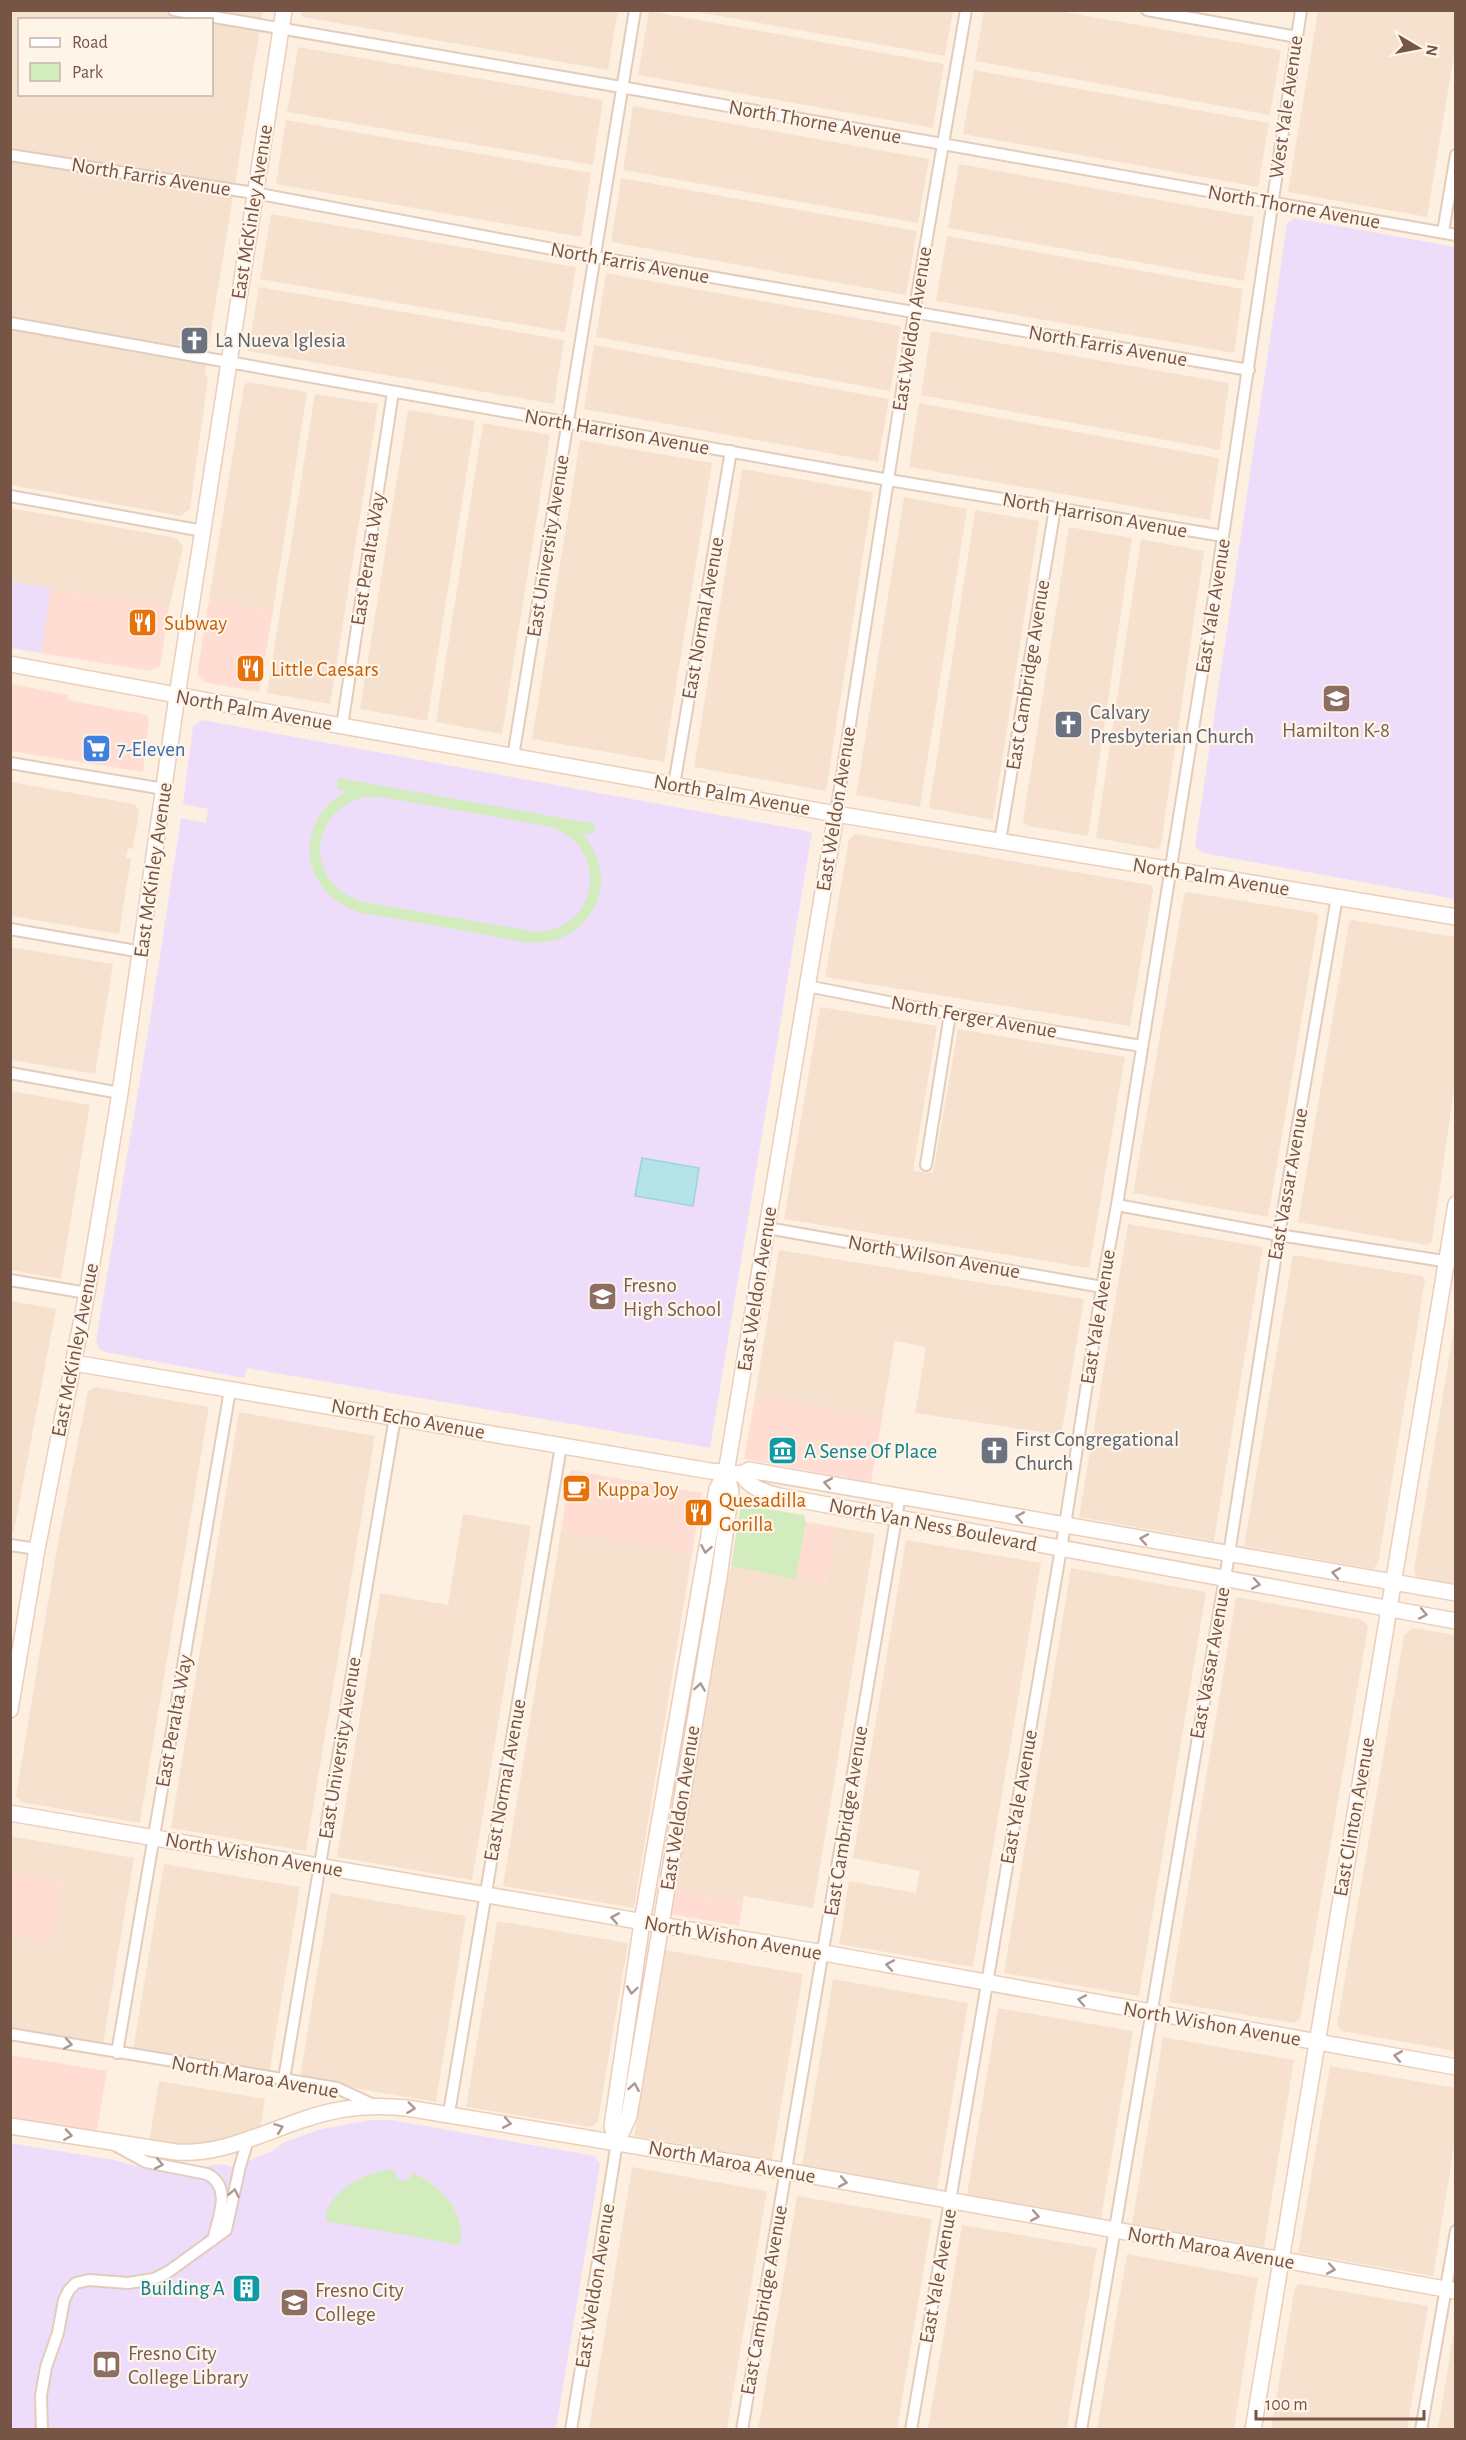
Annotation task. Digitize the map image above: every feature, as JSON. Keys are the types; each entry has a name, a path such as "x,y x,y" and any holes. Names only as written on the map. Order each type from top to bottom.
{"main road":[{"name":"East McKinley Avenue","path":"10,1710 37,1549 87,1293 120,1093 177,696 284,10"},
{"name":"North Palm Avenue","path":"10,664 836,814 1170,871 1455,916"},
{"name":"East Weldon Avenue","path":"617,2142 612,2127 642,1922 717,1488 726,1473 836,814"},
{"name":"East Clinton Avenue","path":"1253,2430 1316,2042 1451,1263 1455,1204"},
{"name":"North Echo Avenue","path":"74,1363 561,1446 742,1474"},
{"name":"North Van Ness Boulevard","path":"1455,1593 1065,1526 900,1495 749,1470 742,1474 746,1482 763,1491 1061,1549 1455,1621"},
{"name":"East Weldon Avenue","path":"617,2142 629,2116 704,1663 731,1491 726,1473"},
{"path":"687,1660 704,1663"},
{"path":"666,1786 683,1789"},
{"name":"North Wishon Avenue","path":"10,1813 824,1953 1455,2067"},
{"path":"10,2126 190,2153 218,2149 248,2140 320,2114 345,2108 374,2106"},
{"name":"North Maroa Avenue","path":"374,2106 449,2113 1451,2290"}],"street":[{"name":"North Thorne Avenue","path":"174,10 1455,235"},
{"name":"East University Avenue","path":"513,757 635,10"},
{"name":"East Weldon Avenue","path":"836,814 914,313 966,10"},
{"path":"1147,10 1297,37"},
{"name":"West Yale Avenue","path":"1272,203 1301,10"},
{"name":"North Farris Avenue","path":"10,155 254,194 595,257 1249,370"},
{"path":"1443,232 1455,155"},
{"name":"East Yale Avenue","path":"912,2430 1117,1205 1224,537 1272,203"},
{"name":"North Harrison Avenue","path":"10,323 230,360 568,424 1224,537"},
{"name":"East Peralta Way","path":"342,726 393,392"},
{"name":"East Normal Avenue","path":"674,785 731,452"},
{"path":"10,496 203,531"},
{"name":"East Cambridge Avenue","path":"1000,841 1055,508"},
{"path":"10,763 164,789"},
{"name":"East Vassar Avenue","path":"1080,2430 1229,1554 1278,1234 1337,897"},
{"path":"10,929 142,952"},
{"name":"North Ferger Avenue","path":"807,986 950,1014 1141,1046"},
{"path":"926,1165 950,1014"},
{"path":"10,1073 120,1093"},
{"path":"1117,1205 1451,1263"},
{"name":"North Wilson Avenue","path":"766,1228 1102,1287"},
{"path":"10,1280 87,1293"},
{"name":"East Peralta Way","path":"117,2053 230,1390"},
{"name":"East University Avenue","path":"284,2079 395,1417"},
{"name":"East Normal Avenue","path":"449,2113 561,1446"},
{"name":"East Cambridge Avenue","path":"742,2430 900,1495"},
{"path":"10,1545 37,1549"},
{"name":"North Maroa Avenue","path":"10,2034 337,2088 374,2106"},
{"path":"42,2430 41,2396 46,2367 58,2333 63,2300 69,2290 76,2283 89,2280 128,2283 154,2279 213,2241 226,2230 248,2140"},
{"path":"106,2141 146,2162 207,2174 215,2178 221,2186 222,2195 213,2241"},
{"name":"East Weldon Avenue","path":"571,2430 617,2142"},
{"path":"1421,2430 1451,2290 1455,2231"}],"shaded area":[{"path":"300,10 618,11 608,70 302,17"},
{"path":"984,10 1059,11 1281,50 1270,115 975,61"},
{"path":"10,11 263,11 209,344 205,375 208,378 190,509 181,516 11,485"},
{"path":"649,11 944,64 933,128 638,75"},
{"path":"692,11 953,11 945,56"},
{"path":"1318,11 1455,11 1455,49 1427,217 1288,192"},
{"path":"298,47 603,100 593,165 287,112"},
{"path":"974,70 1269,123 1258,187 963,134"},
{"path":"633,106 929,159 918,223 623,170"},
{"path":"286,120 591,173 581,237 276,184"},
{"path":"959,164 1254,217 1244,281 948,228"},
{"path":"621,178 917,231 906,295 611,242"},
{"path":"271,214 576,267 565,332 260,279"},
{"name":"Hamilton K-8","path":"1294,218 1455,247 1455,899 1203,853 1195,846 1287,224"},
{"path":"947,236 1243,289 1234,353 936,301"},
{"path":"606,273 901,326 890,391 596,337"},
{"path":"259,287 564,340 554,404 248,351"},
{"path":"931,331 1229,383 1220,450 921,395"},
{"path":"594,345 889,399 878,462 584,409"},
{"path":"248,382 307,392 273,611 209,600 244,385"},
{"path":"315,394 378,404 330,704 267,693"},
{"path":"919,403 1219,458 1210,520 909,467"},
{"path":"408,410 475,421 427,721 360,709"},
{"path":"483,423 550,435 502,734 436,722"},
{"path":"580,440 712,463 664,762 532,739"},
{"path":"742,469 873,492 826,791 694,767"},
{"path":"904,497 967,509 920,807 856,795"},
{"path":"11,508 177,538 183,547 169,608 11,581"},
{"path":"975,510 1039,521 993,820 929,808"},
{"path":"1069,527 1132,538 1088,836 1027,826 1023,821"},
{"path":"1141,539 1204,551 1161,845 1157,849 1096,838"},
{"path":"10,581 51,588 41,653 11,648"},
{"path":"51,588 169,608 160,666 150,671 41,653"},
{"path":"209,600 273,611 259,692 204,682 197,674"},
{"path":"11,684 69,695 68,700 147,715 149,721 143,772 11,751"},
{"name":"Fresno High School","path":"202,720 812,832 710,1448 247,1368 244,1378 99,1349 96,1341 150,1020 181,818 206,823 208,809 183,804 193,726"},
{"path":"11,782 134,804 139,811 133,849 128,848 126,858 131,859 119,934 11,916"},
{"path":"855,834 1151,885 1153,890 1130,1026 825,977 849,839"},
{"path":"1187,892 1316,913 1319,917 1268,1217 1133,1193 1184,895"},
{"path":"1352,920 1455,937 1455,1083 1432,1241 1427,1245 1298,1222 1349,922"},
{"path":"10,947 113,964 95,1074 11,1060"},
{"path":"820,1007 937,1026 913,1171 933,1173 958,1029 1125,1057 1089,1268 784,1219"},
{"path":"11,1091 90,1105 61,1279 11,1270"},
{"path":"1128,1224 1263,1247 1214,1541 1079,1517"},
{"path":"779,1250 1084,1299 1061,1435 915,1413 926,1347 895,1341 882,1419 755,1396"},
{"path":"1293,1255 1422,1276 1425,1281 1378,1564 1373,1569 1244,1546"},
{"path":"11,1301 56,1309 14,1531 11,1535"},
{"path":"1455,1322 1455,1584 1420,1578 1416,1576 1414,1570"},
{"path":"95,1387 209,1407 140,1823 21,1802 16,1796 57,1547 88,1391"},
{"path":"755,1396 882,1419 871,1482 744,1459"},
{"path":"239,1412 375,1436 306,1851 171,1828"},
{"path":"571,1470 702,1493 692,1554 561,1531"},
{"path":"463,1514 531,1526 472,1880 337,1857 380,1593 448,1605"},
{"path":"806,1522 836,1527 826,1584 796,1579"},
{"path":"836,1527 875,1534 813,1908 744,1896 743,1903 675,1891 731,1566 826,1584"},
{"path":"561,1531 692,1554 634,1908 503,1886"},
{"path":"906,1540 1041,1563 973,1967 839,1944 849,1881 916,1893 920,1871 853,1858"},
{"path":"1071,1568 1206,1592 1139,1996 1004,1973"},
{"path":"1236,1597 1359,1619 1368,1627 1302,2009 1300,2019 1294,2023 1169,2002"},
{"path":"1413,1628 1455,1635 1455,2051 1341,2031 1337,2025 1404,1635"},
{"path":"10,1836 134,1858 103,2045 11,2029 11,1934 53,1942 63,1881 11,1872"},
{"path":"164,1864 300,1887 269,2074 133,2051"},
{"path":"10,1872 63,1881 53,1942 11,1934"},
{"path":"675,1891 743,1903 739,1926 671,1914"},
{"path":"330,1893 466,1916 436,2102 300,2079"},
{"path":"497,1921 628,1943 598,2121 591,2127 466,2107"},
{"path":"665,1950 803,1974 772,2160 634,2136"},
{"path":"833,1979 968,2003 937,2189 802,2166"},
{"path":"998,2008 1133,2031 1101,2218 967,2195"},
{"path":"1163,2037 1294,2060 1264,2247 1132,2224"},
{"path":"10,2055 107,2071 96,2135 11,2120"},
{"path":"1330,2066 1455,2088 1455,2140 1433,2276 1298,2253"},
{"path":"159,2081 265,2099 259,2135 201,2144 149,2143"},
{"name":"Fresno City College","path":"370,2120 391,2120 595,2156 600,2164 556,2429 11,2429 10,2143 189,2175 194,2168 222,2164 233,2167 272,2151 285,2142 321,2129"},
{"path":"632,2167 767,2191 727,2429 589,2429"},
{"path":"797,2196 932,2219 897,2429 758,2429"},
{"path":"962,2225 1097,2248 1067,2429 928,2429"},
{"path":"1127,2254 1258,2278 1234,2429 1097,2429"},
{"path":"1300,2284 1428,2306 1407,2429 1271,2429 1295,2287"},
{"path":"1455,2325 1455,2429 1438,2429 1451,2349"}],"green space":[{"path":"338,778 596,824 593,834 582,833 596,855 600,870 601,887 596,905 586,920 572,932 556,940 539,943 515,941 362,913 342,904 326,891 315,875 310,857 311,839 317,821 329,804 347,791 337,789","holes":["364,797 382,797 547,826 567,835 581,849 589,866 590,884 585,902 574,917 558,927 536,932 364,902 345,894 331,881 323,866 320,850 323,833 331,818 345,805"]},
{"path":"741,1505 804,1515 806,1522 796,1579 731,1566"},
{"path":"385,2170 395,2170 396,2177 403,2181 409,2179 413,2173 442,2193 456,2211 460,2222 460,2245 326,2221 327,2211 338,2194 356,2181"}],"water":[{"path":"642,1158 699,1168 693,1206 635,1196"}],"place":[{"name":"La Nueva Iglesia","path":"194,340"},
{"name":"Subway","path":"143,623"},
{"name":"Little Caesars","path":"250,669"},
{"name":"Hamilton K-8","path":"1336,699"},
{"name":"Calvary Presbyterian Church","path":"1069,724"},
{"name":"7-Eleven","path":"96,749"},
{"name":"Fresno High School","path":"602,1297"},
{"name":"A Sense Of Place","path":"783,1451"},
{"name":"First Congregational Church","path":"994,1451"},
{"name":"Kuppa Joy","path":"576,1489"},
{"name":"Quesadilla Gorilla","path":"698,1512"},
{"name":"Building A","path":"246,2288"},
{"name":"Fresno City College","path":"294,2302"},
{"name":"Fresno City College Library","path":"107,2365"}]}
